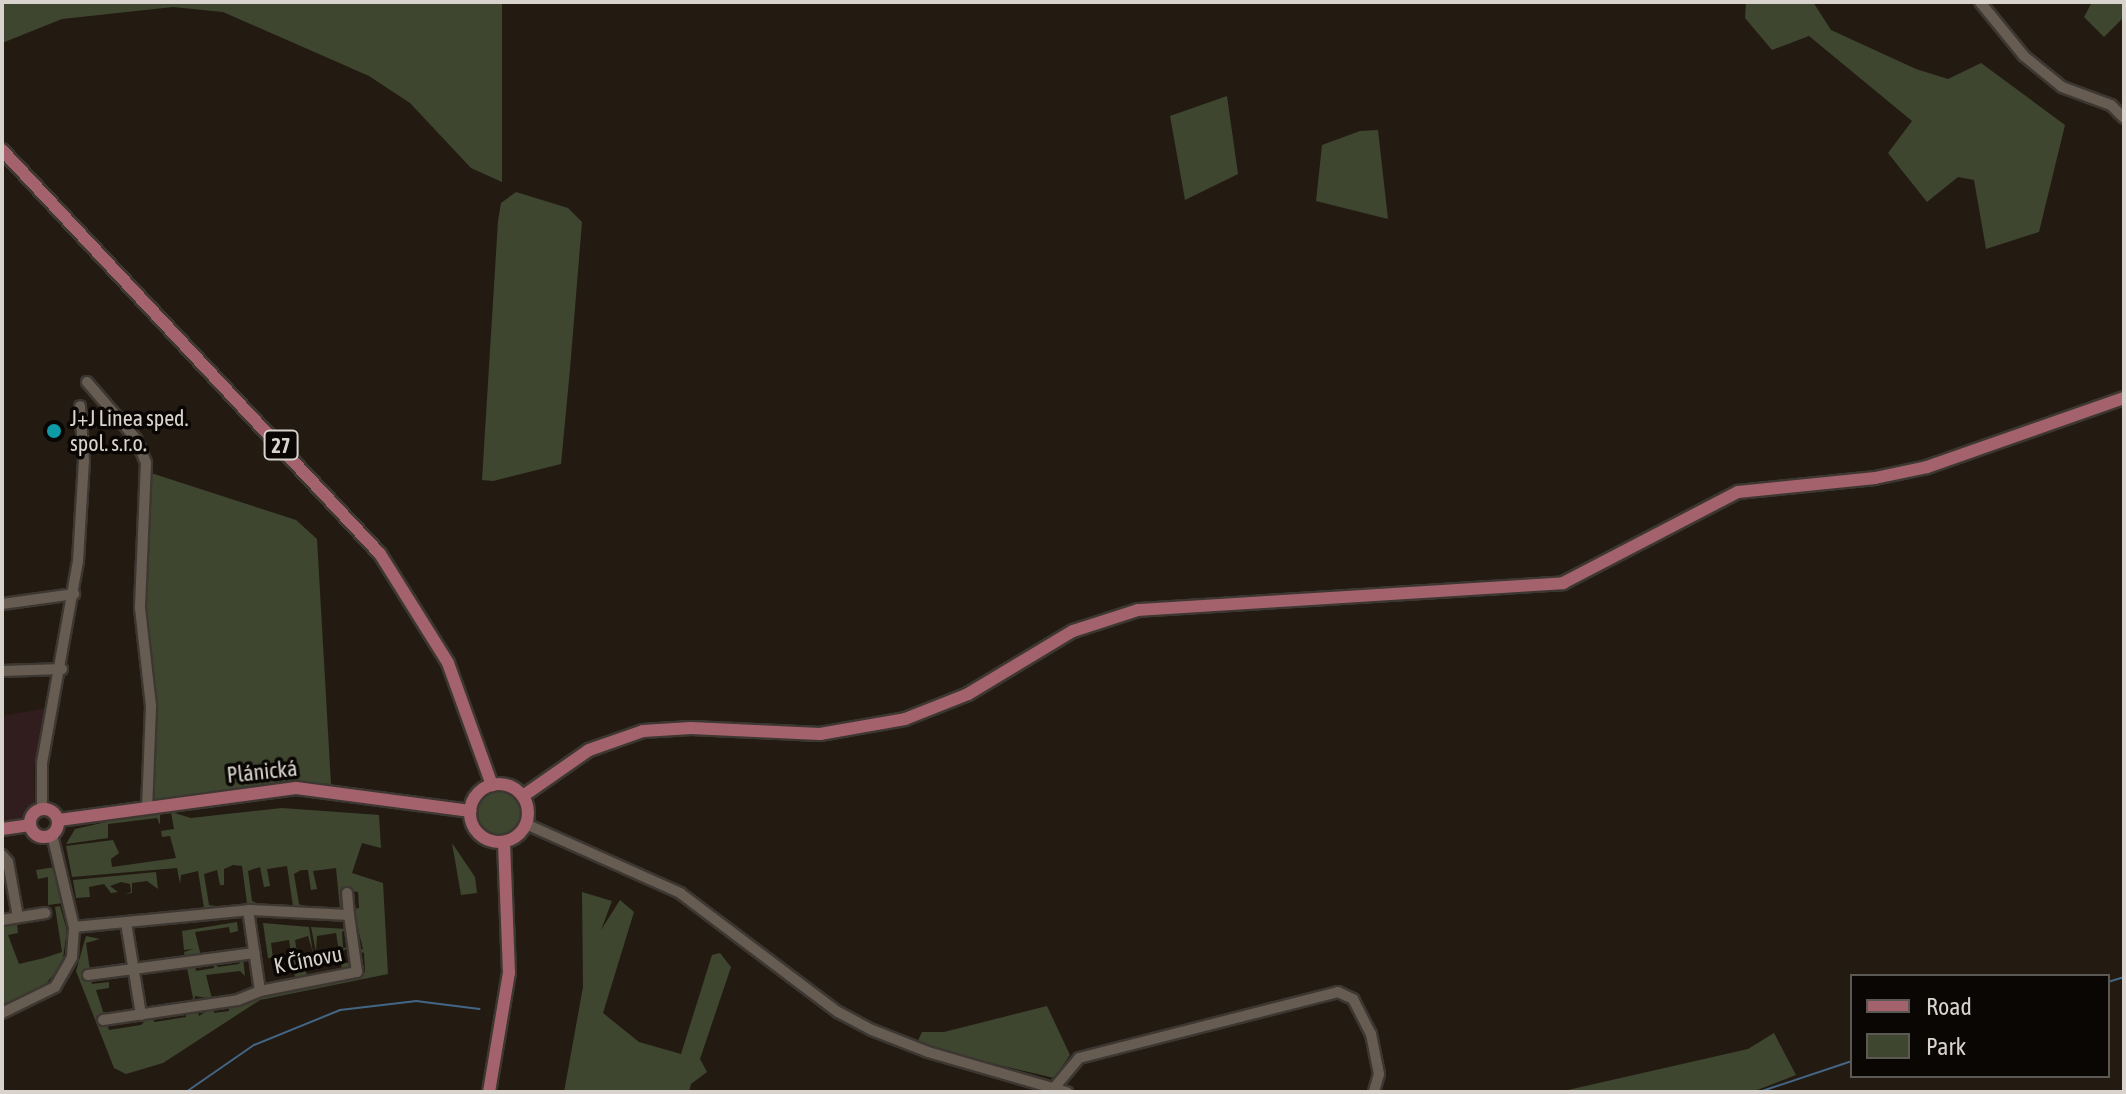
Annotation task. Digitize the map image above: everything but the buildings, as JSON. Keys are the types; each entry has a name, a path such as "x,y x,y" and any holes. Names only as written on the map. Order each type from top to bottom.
{"main road":[{"name":"27","path":"2,150 388,564 448,663 492,785"},
{"path":"523,796 606,742 667,728 804,735 872,728 954,700 1073,631 1138,610 1563,583 1738,492 1875,478 1927,467 2124,398"},
{"path":"492,785 511,786 523,796 526,824 504,842 480,836 470,811 477,794 492,785"},
{"name":"Plánická","path":"59,820 304,788 470,811"},
{"path":"2,829 30,825 42,809 53,811 59,820 52,835 41,837 30,825"},
{"path":"489,1092 509,973 504,842"}],"street":[{"path":"1980,2 1995,26 2062,87 2111,105 2124,118"},
{"path":"87,382 136,439 146,463 140,608 151,706 147,808"},
{"path":"42,809 42,763 74,594 84,461 80,406"},
{"path":"2,604 74,594"},
{"path":"2,671 62,669"},
{"path":"526,824 680,893 838,1012 872,1030 1067,1092"},
{"path":"2,1013 55,987 72,957 74,927 52,835"},
{"path":"2,855 18,917"},
{"name":"K Čínovu","path":"103,1020 238,1000 260,991 357,972 347,893"},
{"name":"K Čínovu","path":"74,927 248,910 349,915"},
{"name":"K Čínovu","path":"248,910 260,991"},
{"path":"2,920 45,913"},
{"path":"126,923 141,1015"},
{"name":"K Čínovu","path":"88,975 255,953"},
{"path":"1054,1088 1079,1058 1338,992 1353,999 1371,1034 1379,1074 1374,1092"}],"shaded area":[{"path":"47,708 34,769 35,806 29,817 2,822 2,716"}],"green space":[{"path":"2,2 502,2 502,182 471,168 410,103 369,76 223,12 173,7 62,19 2,43"},
{"path":"1746,2 1813,2 1831,30 1916,69 1948,79 1981,63 2065,125 2039,232 1986,249 1974,180 1958,177 1927,202 1888,153 1912,121 1809,36 1772,50 1745,18"},
{"path":"2092,2 2124,2 2124,17 2104,37 2084,17"},
{"path":"1227,96 1238,174 1185,200 1170,116"},
{"path":"1378,130 1388,219 1316,201 1322,145 1360,131"},
{"path":"516,192 568,208 582,222 561,464 493,481 482,480 498,221 501,203"},
{"path":"151,473 296,520 317,539 331,784 286,782 152,804 155,691 146,633 145,573"},
{"path":"499,791 515,797 521,813 515,829 499,835 483,829 477,813 483,797"},
{"path":"282,808 379,815 381,848 362,843 352,873 383,883 388,974 260,1000 163,1063 126,1074 114,1068 76,971 86,936 100,939 86,943 92,984 109,982 109,988 96,990 109,1030 141,1025 149,1017 155,1022 186,1017 186,1012 197,1009 199,1016 213,1007 214,1013 229,1011 229,1005 250,998 365,972 364,953 357,950 363,949 353,909 359,908 358,892 351,891 340,909 336,868 313,871 317,889 311,890 308,870 301,870 294,874 299,904 306,907 293,906 287,866 267,869 270,886 264,887 260,867 248,871 252,901 259,904 247,903 242,866 233,865 224,869 224,885 220,885 217,870 204,874 209,905 216,906 204,908 198,871 181,875 180,884 177,868 72,877 66,846 113,840 119,853 111,859 112,867 176,858 170,836 162,837 161,831 174,829 171,812 191,818"},
{"path":"160,810 160,825 157,818 108,824 108,838 66,844 75,829 115,820 115,815"},
{"path":"452,843 475,877 477,893 461,895"},
{"path":"55,867 63,903 48,905 48,877 38,879 36,870"},
{"path":"156,872 158,889 147,881 132,883 132,893 125,894 131,892 130,884 121,882 110,886 118,892 111,893 104,884 89,887 90,897 76,898 73,880"},
{"path":"582,892 612,901 601,930 620,900 634,912 603,1013 639,1042 681,1054 712,955 720,953 731,967 700,1059 707,1072 691,1084 689,1092 564,1092 583,987"},
{"path":"60,906 67,931 62,965 42,988 2,1006 2,927 17,924 18,933 8,935 19,964 62,952 55,907"},
{"path":"237,922 238,931 230,933 229,927 195,932 201,956 185,958 184,952 193,949 184,950 182,931"},
{"path":"263,923 309,927 313,953 308,936 295,940 300,971 306,971 307,976 295,977 289,940 271,943 273,958 268,958"},
{"path":"311,927 347,929 342,932 343,948 349,947 343,951 345,963 351,963 348,969 342,970 336,933 317,936 316,952"},
{"path":"243,958 245,976 240,971 206,975 212,999 195,996 194,1003 186,963 195,964 196,971 214,968 214,963 218,967 239,964"},
{"path":"1047,1006 1070,1055 1054,1078 916,1045 922,1032 944,1032"},
{"path":"1774,1033 1796,1075 1752,1092 1559,1092 1748,1049"}],"waterway":[{"path":"2110,981 2124,977"},
{"path":"186,1092 254,1045 340,1010 416,1001 480,1009"},
{"path":"1759,1092 1850,1062"}],"place":[{"name":"J+J Linea sped. spol. s.r.o.","path":"54,431"}]}
